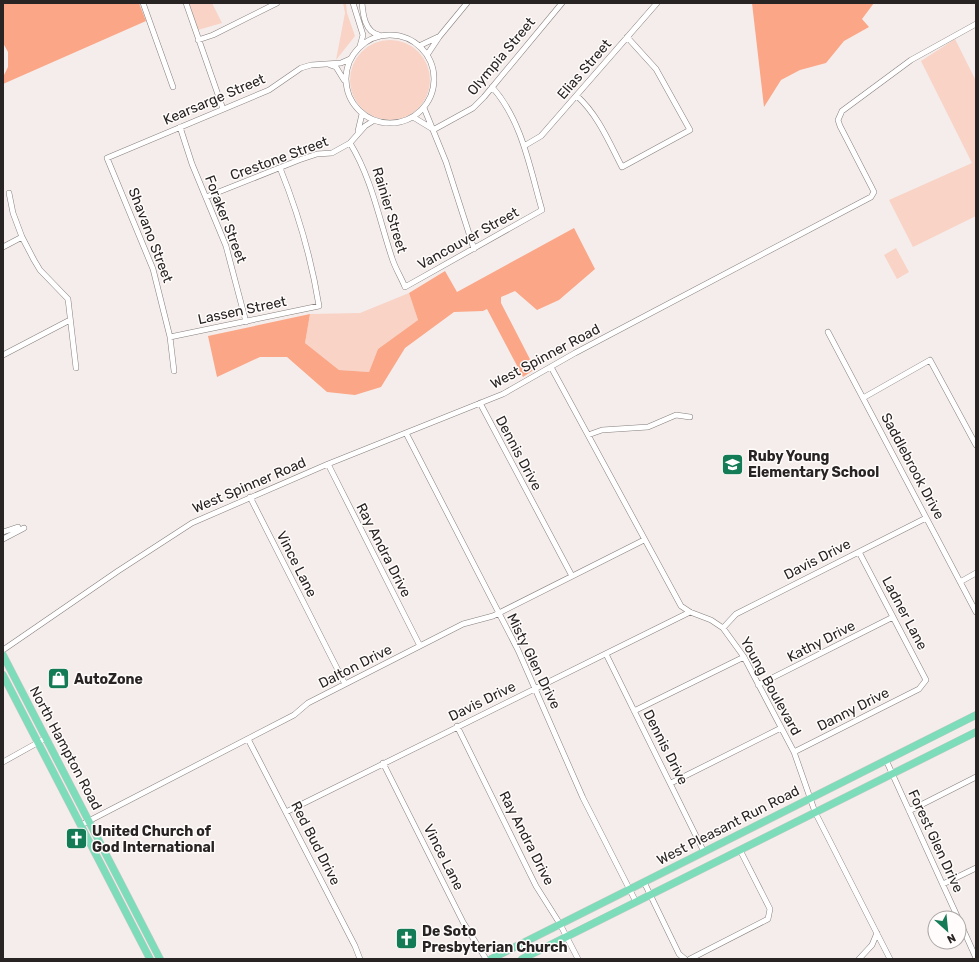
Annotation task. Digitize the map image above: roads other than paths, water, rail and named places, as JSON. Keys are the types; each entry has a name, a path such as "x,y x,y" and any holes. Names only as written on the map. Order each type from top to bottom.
{"main road":[{"name":"North Hampton Road","path":"3,655 160,959"},
{"name":"North Hampton Road","path":"3,675 150,959"},
{"name":"West Pleasant Run Road","path":"491,959 976,715"},
{"name":"West Pleasant Run Road","path":"522,959 976,732"}],"street":[{"path":"143,3 173,87"},
{"path":"186,3 223,109"},
{"path":"198,40 213,35 277,3"},
{"path":"353,3 363,35 360,46"},
{"path":"329,65 336,67 345,82 353,105 362,114 373,121 394,124 413,117 424,108 430,98 434,82 432,65 427,55 419,46 405,38 377,35 369,30 362,3"},
{"path":"427,55 439,37 467,3"},
{"name":"Olympia Street","path":"433,130 473,108 562,3"},
{"name":"Elias Street","path":"524,146 541,136 657,3"},
{"name":"West Spinner Road","path":"3,650 118,571 192,523 328,464 503,394 575,353 872,198 874,192 840,126 838,120 842,111 911,60 976,24"},
{"path":"345,82 346,70 350,59 360,46 370,39 382,35"},
{"path":"419,46 439,37"},
{"path":"577,96 588,106 596,118 622,167 690,130 656,69 627,37"},
{"name":"Kearsarge Street","path":"107,158 269,90 301,68 311,65 341,63 350,59"},
{"path":"492,87 504,100 524,146"},
{"path":"424,108 446,162 474,249"},
{"name":"Crestone Street","path":"357,134 362,114"},
{"path":"413,117 433,130"},
{"name":"Crestone Street","path":"206,198 318,154 332,152 350,143 357,134 373,121"},
{"name":"Foraker Street","path":"180,127 192,164 228,253 246,322"},
{"name":"Rainier Street","path":"350,143 363,165 376,202 392,259 405,287"},
{"name":"Vancouver Street","path":"405,287 542,210 524,146"},
{"name":"Shavano Street","path":"107,158 153,269 170,337 174,371"},
{"name":"Lassen Street","path":"170,337 319,306 312,265 299,215 280,168"},
{"path":"9,193 13,213 22,237 40,270 68,299 76,368"},
{"path":"3,247 22,237"},
{"path":"3,355 70,320"},
{"name":"Saddlebrook Drive","path":"828,332 976,612"},
{"path":"863,398 930,360 976,446"},
{"name":"Young Boulevard","path":"551,368 681,606 690,612 711,620 723,628 744,657 794,752 815,812 890,959"},
{"name":"Dennis Drive","path":"480,403 572,576"},
{"path":"588,435 602,430 648,427 676,416 690,417"},
{"name":"Misty Glen Drive","path":"406,433 535,688 584,798 636,902"},
{"name":"Ray Andra Drive","path":"328,464 420,646"},
{"name":"Vince Lane","path":"250,497 345,684"},
{"name":"Davis Drive","path":"723,628 736,614 926,518"},
{"path":"3,532 23,527 3,539"},
{"name":"Dalton Drive","path":"81,825 248,739 294,714 308,703 463,624 498,614 644,540"},
{"name":"Ladner Lane","path":"859,552 926,677 923,686"},
{"path":"960,582 976,573"},
{"name":"Davis Drive","path":"286,812 457,726 690,612"},
{"name":"Kathy Drive","path":"758,685 893,617"},
{"name":"Dennis Drive","path":"606,654 704,852"},
{"path":"634,711 744,657"},
{"name":"Danny Drive","path":"794,752 923,686"},
{"name":"Ray Andra Drive","path":"457,726 536,886 560,924 578,959"},
{"path":"671,783 781,728"},
{"path":"3,762 46,738"},
{"name":"Red Bud Drive","path":"248,739 355,946 360,959"},
{"name":"Forest Glen Drive","path":"886,760 891,774 955,910"},
{"name":"Vince Lane","path":"383,763 453,903 486,959"},
{"path":"909,811 976,777"},
{"path":"690,959 768,919 770,909 740,850"},
{"path":"943,884 976,868"},
{"path":"644,882 679,954 684,959"},
{"path":"859,959 872,946 877,933"},
{"name":"Forest Glen Drive","path":"967,934 974,948 976,958"}],"place":[{"name":"Ruby Young Elementary School","path":"732,464"},
{"name":"AutoZone","path":"58,679"},
{"name":"United Church of God International","path":"77,839"},
{"name":"De Soto Presbyterian Church","path":"406,939"}]}
